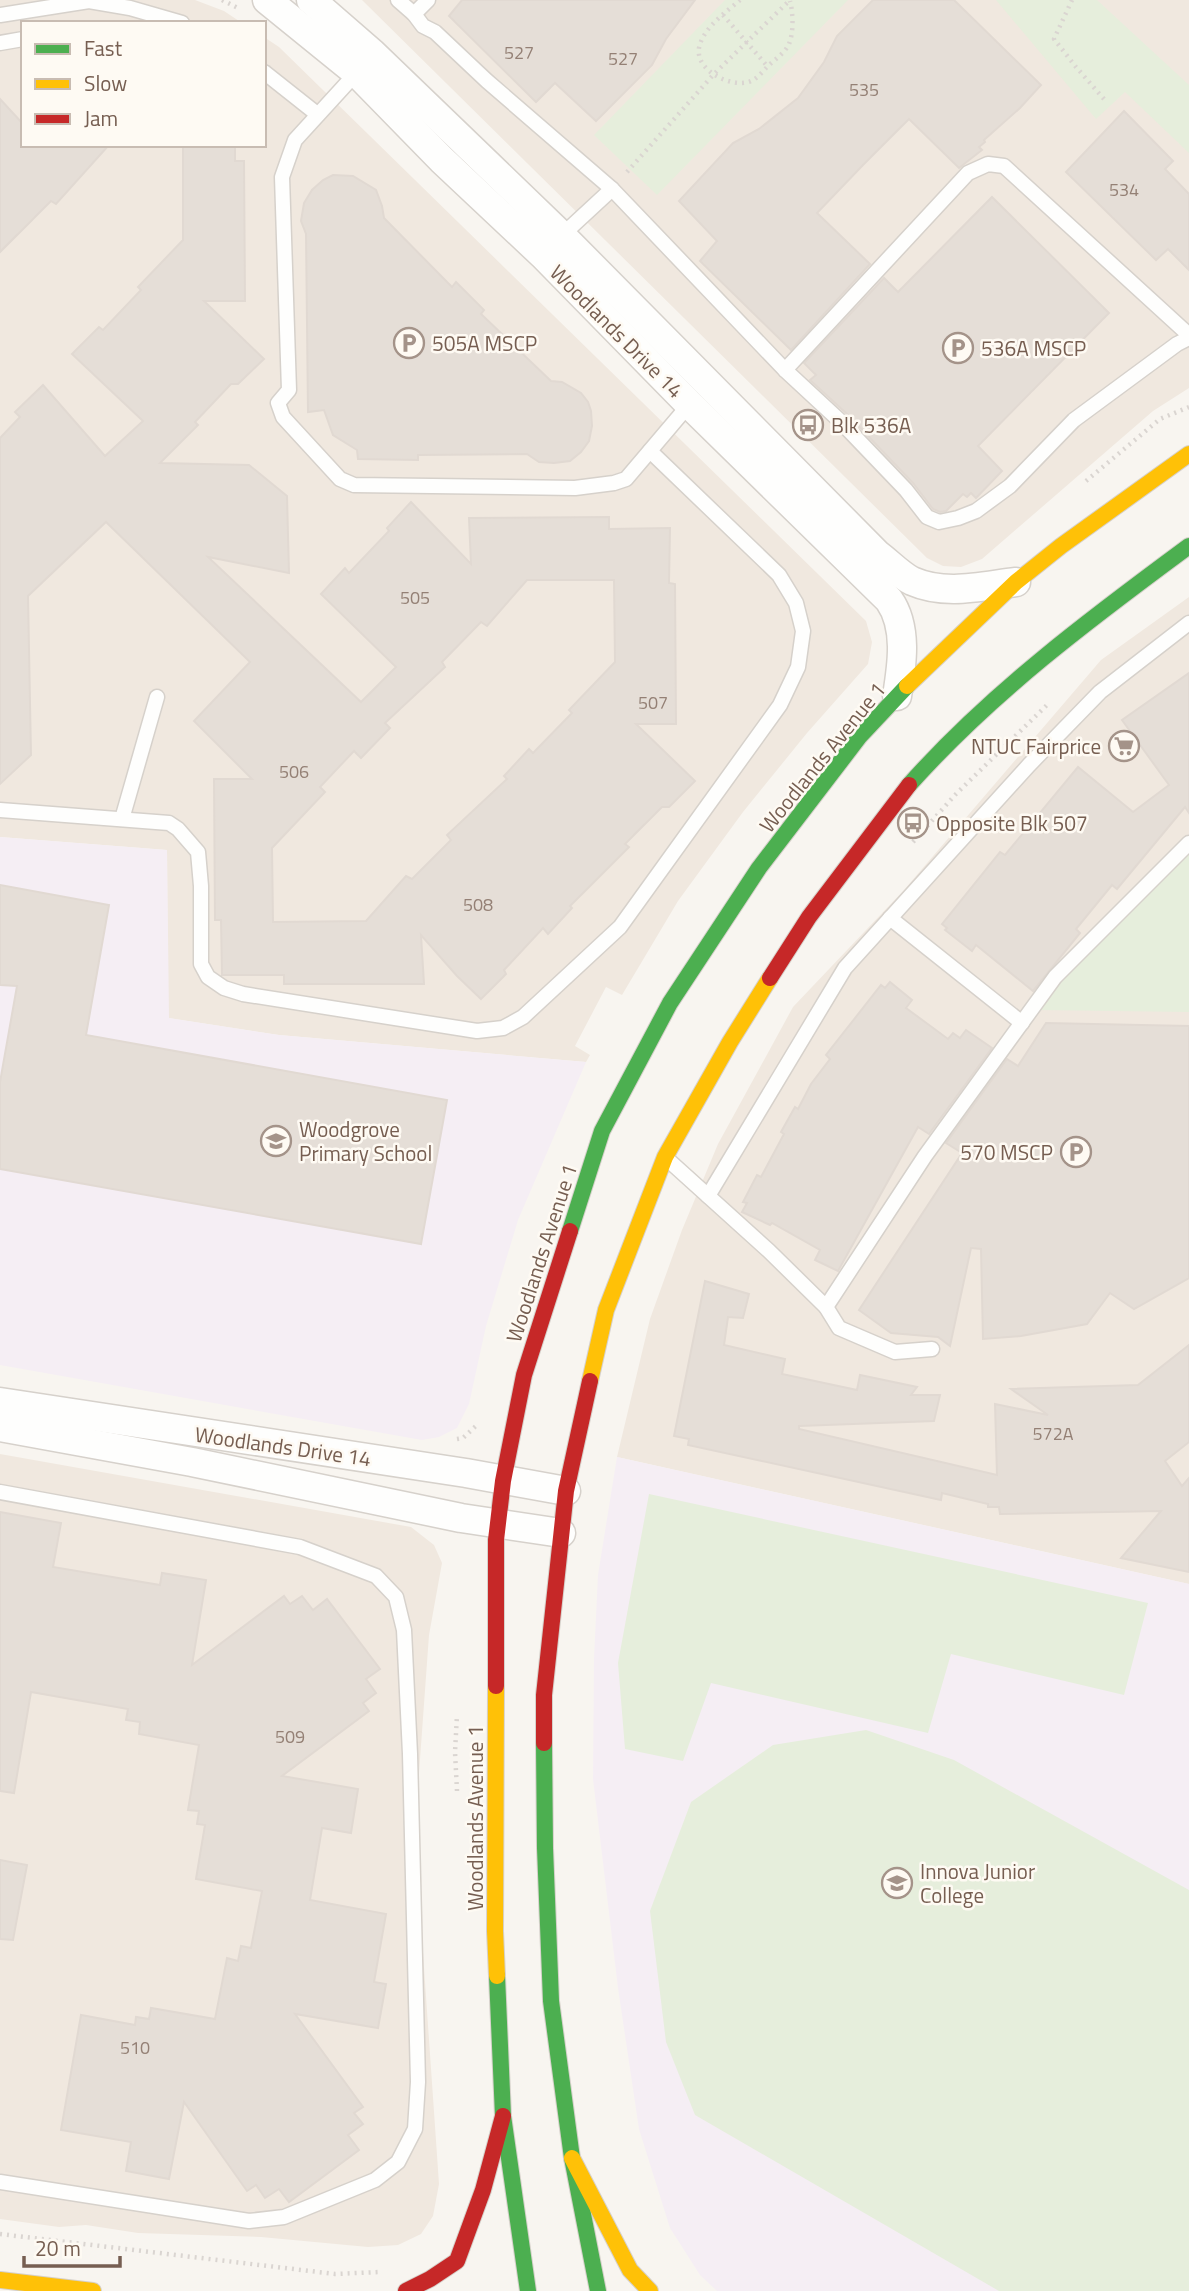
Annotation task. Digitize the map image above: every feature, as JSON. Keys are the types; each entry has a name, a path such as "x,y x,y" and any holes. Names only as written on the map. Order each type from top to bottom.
{"street":[{"name":"Woodlands Drive 14","path":"267,0 364,63"},
{"name":"Woodlands Drive 14","path":"311,0 442,160 552,245 699,394 889,600 895,608 900,625 902,648 897,696"},
{"name":"Woodlands Drive 14","path":"699,394 877,554 911,580 954,591 1016,582"},
{"name":"Woodlands Avenue 1","path":"528,2291 503,2116 495,1931 496,1540 503,1481 524,1375 602,1131 670,1003 759,868 860,736 897,696 1016,582 1061,545 1189,454"},
{"path":"598,2291 572,2158 551,2001 545,1848 544,1695 566,1491 606,1310 665,1157 730,1042 809,917 910,783 1001,692 1105,608 1189,546"},
{"name":"Woodlands Drive 14","path":"0,1402 466,1473 566,1491"},
{"name":"Woodlands Drive 14","path":"0,1427 192,1462 461,1518 561,1533"},
{"path":"406,2291 457,2261 483,2190 503,2116"},
{"path":"572,2158 630,2270 650,2291"},
{"path":"0,2280 93,2291"}],"lane":[{"path":"398,0 423,26 435,32 486,81 611,189 785,370 839,420 906,490 927,517 939,522 976,511 1010,486 1074,420 1189,337 1004,166 988,164 968,173 785,370"},
{"path":"414,14 428,0"},
{"path":"0,15 89,1 140,10 176,21"},
{"path":"41,21 49,7"},
{"path":"0,43 21,39"},
{"path":"364,63 295,140 282,177 289,390 278,403 283,417 340,479 354,485 593,487 614,484 626,479 699,394"},
{"path":"266,74 317,114"},
{"path":"552,245 611,189"},
{"path":"0,810 169,823 178,830 198,852 201,964 208,977 224,988 243,994 477,1031 503,1028 523,1017 620,927 780,705 798,667 803,631 796,603 779,575 650,451"},
{"path":"708,1196 845,968 1029,765 1100,692 1189,623"},
{"path":"122,819 157,697"},
{"path":"826,1307 925,1156 1055,977 1189,842"},
{"path":"890,918 1022,1023"},
{"path":"665,1157 769,1251 826,1307 839,1328 895,1352 932,1349"},
{"path":"0,1492 300,1547 376,1576 396,1597 405,1644 418,2082 415,2129 398,2162 375,2180 284,2217 249,2221 0,2182"}],"path":[{"path":"611,189 714,74 790,0 792,22 789,43 768,67 751,81 728,81 714,74 705,66 699,48 705,33 740,0"},
{"path":"1072,0 1054,38 1104,99"},
{"path":"723,15 768,67"},
{"path":"0,2234 335,2274 382,2272"}],"shaded area":[{"path":"0,0 195,0 224,11 239,21 21,21 21,147 266,147 266,38 279,47 866,621 872,642 868,664 743,812 678,901 622,995 606,987 575,1046 590,1055 586,1062 279,1035 168,1018 167,850 0,837"},
{"path":"362,0 1189,0 1189,388 1153,411 982,559 961,567 943,566 927,558"},
{"path":"1189,597 1189,1584 617,1457 650,1319 682,1230 718,1144 793,1007 904,890 1101,660"},
{"name":"Woodgrove Primary School","path":"0,837 167,850 169,1018 279,1035 586,1062 518,1220 486,1326 469,1404 457,1428 439,1437 422,1440 0,1365"},
{"path":"0,1454 411,1527 434,1545 442,1563 429,1635 416,1852 439,2184 433,2216 421,2234 398,2245 368,2247 261,2237 138,2233 86,2225 59,2227 0,2219"},
{"name":"Innova Junior College","path":"617,1457 1189,1584 1189,2291 717,2291 700,2275 670,2228 639,2129 618,1988 593,1779 598,1575"}],"green space":[{"path":"725,0 848,0 657,195 594,135"},
{"path":"996,0 1097,0 1189,85 1189,153 1125,92 1096,119"},
{"path":"1189,847 1189,1012 1034,1010 1057,978"},
{"path":"649,1494 1148,1603 1124,1695 951,1654 928,1733 711,1683 683,1761 625,1749 618,1663"},
{"path":"866,1730 954,1760 1189,1890 1189,2291 999,2291 695,2115 666,2042 650,1911 691,1802 773,1745"}],"building":[{"path":"462,0 695,0 666,39 652,65 596,121 555,83 536,102 449,16"},
{"path":"873,0 954,0 1041,85 984,140 979,147 982,150 959,168 909,119 817,213 870,264 791,350 700,261 717,241 679,201 733,143 759,129 798,98 824,62 837,36"},
{"path":"0,99 21,122 21,147 107,147 56,204 51,201 0,252"},
{"path":"1124,111 1173,161 1165,169 1189,194 1189,270 1168,249 1156,260 1066,172"},
{"path":"183,147 235,147 235,161 244,161 245,301 204,301 264,359 238,384 231,384 195,422 198,425 160,463 249,465 287,496 289,573 208,557 361,702 396,667 321,594 345,568 349,573 389,531 387,528 411,502 471,564 469,518 609,517 609,529 670,528 669,583 675,584 676,724 636,724 695,781 669,807 662,807 625,844 629,847 570,906 572,908 548,934 543,928 504,970 506,974 481,999 421,935 424,984 284,984 284,975 222,975 221,920 215,920 214,779 252,779 194,721 250,662 106,522 28,596 31,755 0,784 0,438 20,417 15,412 43,385 105,456 143,421 72,354 99,327 103,330 141,290 138,287 183,240","holes":["527,580 614,580 615,662 569,710 572,713 533,753 529,749 504,776 507,779 447,835 451,840 412,879 406,876 366,921 273,922 272,848 325,792 320,787 354,751 361,758 390,728 385,723 445,667 442,662 481,622 487,626"]},
{"name":"505A MSCP","path":"333,175 353,176 376,190 384,218 452,287 456,282 484,310 481,314 551,381 562,382 581,393 591,411 592,426 589,441 581,452 570,461 554,463 539,462 527,454 418,455 418,460 358,459 357,450 333,435 324,410 308,412 306,234 301,221 304,203 312,190"},
{"name":"536A MSCP","path":"992,197 1109,313 978,446 1002,471 976,498 971,493 967,497 963,494 946,511 940,512 933,509 913,483 846,413 810,380 816,375 804,363 884,278 898,292"},
{"path":"1189,673 1189,813 1185,807 1117,889 1112,885 1076,929 1080,933 1033,991 976,945 972,951 945,930 947,928 942,924 1000,852 1005,855 1078,767 1133,812 1169,785 1122,720"},
{"path":"0,885 109,905 86,1035 447,1100 421,1244 0,1169 0,1082 17,986 0,985"},
{"path":"890,982 912,1000 906,1008 948,1039 953,1033 960,1038 966,1030 992,1048 929,1134 918,1127 838,1271 815,1260 820,1250 772,1223 770,1225 742,1212 747,1203 743,1202 757,1175 761,1177 795,1107 798,1109 811,1084 830,1059 826,1055 881,985 885,988"},
{"name":"570 MSCP","path":"1046,1023 1189,1026 1189,1278 1134,1309 1110,1293 1087,1324 1021,1336 983,1339 981,1249 971,1248 950,1346 938,1337 891,1333 859,1310 962,1153 946,1143 1007,1059 1018,1066"},
{"path":"705,1281 749,1294 743,1318 728,1317 724,1345 785,1359 782,1374 857,1390 860,1375 917,1387 911,1395 940,1395 934,1421 799,1426 799,1429 997,1475 995,1404 1048,1415 1011,1389 1138,1385 1189,1345 1189,1442 1165,1461 1182,1486 1189,1478 1189,1572 1121,1558 1161,1511 1000,1514 999,1507 988,1507 988,1504 942,1493 941,1500 688,1445 689,1439 674,1436"},
{"path":"0,1512 61,1523 53,1567 160,1585 162,1573 206,1580 192,1665 284,1596 290,1604 302,1596 313,1610 327,1599 380,1669 366,1679 376,1693 363,1703 369,1711 282,1776 358,1789 351,1833 322,1828 310,1900 386,1914 374,1982 386,1984 378,2028 295,2014 363,2107 354,2113 363,2124 348,2135 359,2150 289,2202 279,2189 265,2198 256,2185 247,2191 184,2102 169,2179 126,2171 131,2142 61,2130 81,2015 135,2025 136,2017 149,2019 151,2008 215,2019 227,1958 238,1961 241,1946 251,1948 262,1891 196,1879 205,1825 197,1824 199,1811 188,1810 199,1745 139,1734 140,1722 126,1720 128,1709 31,1692 14,1793 0,1791"},
{"path":"0,1860 27,1865 13,1940 0,1939"}],"traffic: fast":[{"path":"909,785 973,719 1043,658 1189,546"},
{"path":"570,1231 602,1131 670,1003 759,868 860,736 907,686"},
{"path":"544,1743 551,2001 572,2158 598,2291"},
{"path":"497,1976 503,2116 528,2291"}],"traffic: slow":[{"path":"907,686 1016,582 1061,546 1189,454"},
{"path":"590,1381 606,1310 665,1157 730,1042 770,978"},
{"path":"496,1686 497,1976"},
{"path":"572,2158 630,2270 650,2291"},
{"path":"0,2280 93,2291"}],"traffic: jam":[{"path":"770,978 809,917 909,785"},
{"path":"496,1686 496,1540 503,1481 524,1375 570,1231"},
{"path":"544,1743 544,1695 566,1491 590,1381"},
{"path":"406,2291 457,2261 483,2190 503,2116"}],"place":[{"name":"505A MSCP","path":"409,343"},
{"name":"536A MSCP","path":"958,348"},
{"name":"Blk 536A","path":"808,425"},
{"name":"NTUC Fairprice","path":"1124,746"},
{"name":"Opposite Blk 507","path":"913,823"},
{"name":"Woodgrove Primary School","path":"276,1141"},
{"name":"570 MSCP","path":"1076,1152"},
{"name":"Innova Junior College","path":"897,1883"}]}
